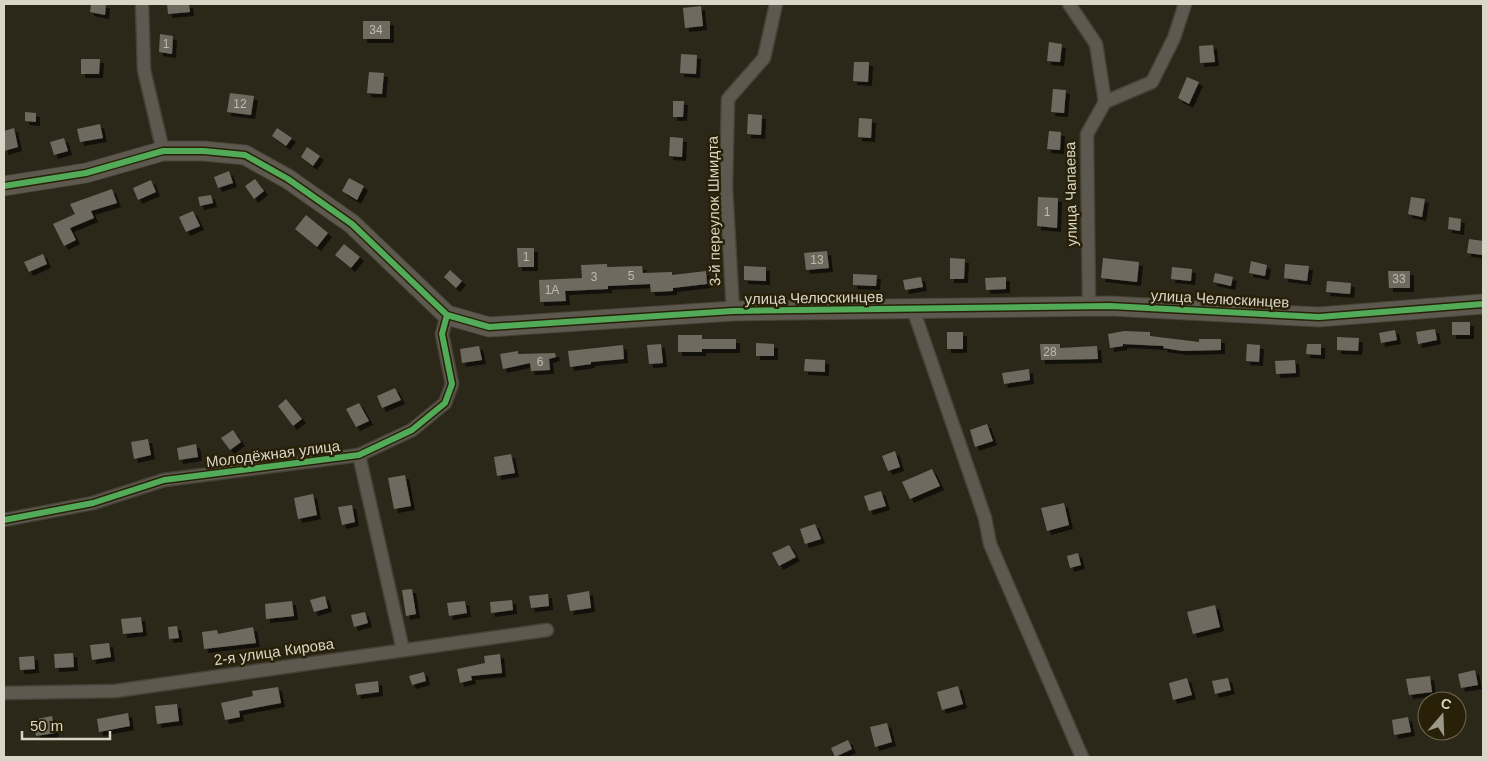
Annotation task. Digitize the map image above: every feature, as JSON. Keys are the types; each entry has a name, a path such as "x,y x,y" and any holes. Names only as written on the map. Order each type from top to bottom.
{"street":[{"path":"142,4 144,70 164,151"},
{"name":"3-й переулок Шмидта","path":"733,311 726,187 728,99 764,58 776,4"},
{"path":"1068,4 1096,44 1106,102 1152,82 1174,38 1185,4"},
{"name":"улица Чапаева","path":"1089,307 1087,134 1106,102"},
{"name":"улица Челюскинцев","path":"4,186 86,173 164,151 204,151 245,156 288,179 352,224 447,315 489,328 733,311 1110,306 1319,317 1483,304"},
{"path":"913,309 985,518 990,544 1082,757"},
{"name":"Молодёжная улица","path":"4,520 93,503 164,480 359,455 412,430 445,403 452,384 442,334 447,315"},
{"path":"359,455 403,650"},
{"name":"2-я улица Кирова","path":"4,693 115,691 547,630"}],"building":[{"path":"91,4 106,4 105,15 90,12"},
{"path":"167,4 189,4 190,12 168,14"},
{"path":"701,6 703,26 685,28 683,8"},
{"path":"363,21 390,21 390,39 363,39"},
{"path":"160,34 173,36 172,54 159,52"},
{"path":"1049,42 1062,44 1060,62 1047,61"},
{"path":"1213,45 1215,62 1200,63 1199,46"},
{"path":"681,54 697,55 696,74 680,73"},
{"path":"81,59 100,59 99,74 81,74"},
{"path":"854,62 869,62 868,82 853,81"},
{"path":"369,72 384,73 382,94 367,93"},
{"path":"1187,77 1199,82 1189,104 1178,98"},
{"path":"1053,89 1066,90 1064,113 1051,112"},
{"path":"230,93 254,96 251,115 227,112"},
{"path":"673,101 684,101 683,117 673,117"},
{"path":"25,112 36,113 36,122 25,121"},
{"path":"748,114 762,115 761,135 747,134"},
{"path":"859,118 872,119 871,138 858,137"},
{"path":"100,124 103,138 80,142 77,129"},
{"path":"14,128 18,147 4,151 4,131"},
{"path":"277,128 292,138 286,146 272,136"},
{"path":"1049,131 1061,132 1060,150 1047,149"},
{"path":"670,137 683,138 682,157 669,156"},
{"path":"64,138 68,151 54,155 50,142"},
{"path":"307,147 320,156 313,166 301,157"},
{"path":"229,171 233,183 218,188 214,177"},
{"path":"349,178 364,186 357,200 342,191"},
{"path":"255,179 264,191 254,199 245,186"},
{"path":"151,180 156,192 138,200 133,188"},
{"path":"112,189 117,203 91,211 94,218 70,228 76,240 64,246 53,224 75,214 70,204"},
{"path":"211,195 213,203 200,206 198,197"},
{"path":"1038,197 1058,198 1057,228 1037,226"},
{"path":"1411,197 1425,199 1422,217 1408,214"},
{"path":"193,211 200,226 186,232 179,217"},
{"path":"306,215 328,233 317,247 295,229"},
{"path":"1449,217 1461,219 1460,231 1448,229"},
{"path":"1469,239 1483,241 1483,255 1467,253"},
{"path":"344,244 360,257 351,268 335,255"},
{"path":"517,248 534,248 534,267 518,267"},
{"path":"827,251 829,268 806,270 804,253"},
{"path":"43,254 47,264 29,272 24,262"},
{"path":"950,258 965,259 964,279 950,279"},
{"path":"1103,258 1139,262 1137,282 1101,278"},
{"path":"1251,261 1267,265 1265,276 1249,273"},
{"path":"607,264 607,267 642,266 643,273 672,272 672,275 706,271 707,284 673,288 673,291 651,292 650,284 608,286 608,289 565,291 566,301 540,302 539,280 582,278 581,265"},
{"path":"1285,264 1309,266 1307,281 1284,278"},
{"path":"744,266 766,267 766,281 744,280"},
{"path":"1172,267 1192,269 1191,281 1171,279"},
{"path":"450,270 462,281 456,288 444,277"},
{"path":"1388,271 1410,271 1410,288 1389,288"},
{"path":"1215,273 1233,277 1231,286 1213,282"},
{"path":"853,274 877,275 876,286 853,285"},
{"path":"921,277 923,287 905,290 903,280"},
{"path":"1006,277 1006,289 986,290 985,278"},
{"path":"1327,281 1351,283 1350,294 1326,292"},
{"path":"1452,322 1470,322 1470,335 1452,335"},
{"path":"1435,329 1437,340 1418,344 1416,332"},
{"path":"1395,330 1397,340 1381,343 1379,333"},
{"path":"1124,331 1150,332 1150,336 1199,342 1199,339 1221,339 1221,350 1183,351 1163,348 1164,346 1123,344 1123,346 1110,348 1108,334"},
{"path":"947,332 963,332 963,349 947,349"},
{"path":"678,335 702,335 702,339 736,339 736,349 702,349 702,352 678,352"},
{"path":"1337,337 1359,338 1358,351 1337,350"},
{"path":"756,343 774,344 774,356 756,356"},
{"path":"661,344 663,363 649,364 647,345"},
{"path":"1040,344 1060,344 1060,348 1097,346 1098,359 1041,360"},
{"path":"1247,344 1260,345 1259,362 1246,361"},
{"path":"1307,344 1321,344 1321,355 1306,354"},
{"path":"623,345 624,359 591,362 591,364 570,367 568,351"},
{"path":"479,346 482,360 462,363 460,349"},
{"path":"518,351 518,354 555,353 556,357 549,359 550,370 531,371 530,363 503,369 500,354"},
{"path":"805,359 825,360 825,372 804,371"},
{"path":"1295,360 1296,373 1276,374 1275,361"},
{"path":"1029,369 1030,380 1004,384 1002,373"},
{"path":"395,388 401,400 382,408 377,396"},
{"path":"286,399 302,419 293,426 278,406"},
{"path":"359,403 369,421 356,427 346,409"},
{"path":"987,424 993,441 975,447 970,430"},
{"path":"233,430 241,442 230,450 221,438"},
{"path":"148,439 151,455 134,459 131,442"},
{"path":"196,444 198,457 179,460 177,448"},
{"path":"895,451 900,467 888,471 882,456"},
{"path":"511,454 515,473 497,476 494,457"},
{"path":"932,469 940,486 910,499 902,482"},
{"path":"405,475 411,506 394,509 388,478"},
{"path":"881,491 886,506 869,511 864,496"},
{"path":"313,494 317,515 298,519 294,498"},
{"path":"1064,503 1069,525 1047,531 1041,508"},
{"path":"352,505 355,522 342,525 338,507"},
{"path":"815,524 821,539 805,544 800,529"},
{"path":"789,545 796,557 779,566 772,553"},
{"path":"1078,553 1081,565 1070,568 1067,556"},
{"path":"412,589 416,614 406,616 402,590"},
{"path":"589,591 591,608 570,611 567,595"},
{"path":"548,594 549,606 531,608 529,596"},
{"path":"325,596 328,608 314,612 310,600"},
{"path":"512,600 513,610 491,613 490,602"},
{"path":"292,601 294,616 266,619 265,604"},
{"path":"465,601 467,613 449,616 447,603"},
{"path":"1215,605 1220,627 1193,634 1187,612"},
{"path":"365,612 368,623 354,627 351,615"},
{"path":"141,617 143,632 123,634 121,619"},
{"path":"177,626 179,638 169,639 168,627"},
{"path":"253,627 256,643 204,649 202,632 217,630 218,634"},
{"path":"109,643 111,657 92,660 90,645"},
{"path":"73,653 74,667 55,668 54,654"},
{"path":"500,654 502,673 471,676 472,680 460,683 457,669 485,663 484,656"},
{"path":"34,656 35,669 20,670 19,657"},
{"path":"1475,670 1478,685 1461,688 1458,674"},
{"path":"424,672 426,681 412,685 409,676"},
{"path":"1430,676 1432,691 1417,691 1417,694 1409,695 1406,679"},
{"path":"1187,678 1192,695 1173,700 1169,683"},
{"path":"1228,678 1231,690 1215,694 1212,681"},
{"path":"378,681 379,692 357,695 355,684"},
{"path":"958,686 963,704 942,710 937,692"},
{"path":"278,687 281,703 239,711 240,717 225,720 221,703 253,696 252,691"},
{"path":"177,704 179,721 157,724 155,706"},
{"path":"128,713 130,726 99,732 97,719"},
{"path":"52,716 55,733 36,736 33,720"},
{"path":"1408,717 1411,732 1394,735 1392,720"},
{"path":"887,723 892,742 875,747 870,727"},
{"path":"848,740 852,749 835,757 831,748"}],"cycle path":[{"path":"4,186 86,173 163,151 204,151 245,155 288,179 352,224 447,315 489,327 733,311 1110,306 1319,317 1483,304"},
{"path":"4,520 93,503 164,480 359,455 412,430 445,403 452,384 442,334 447,315"}]}
